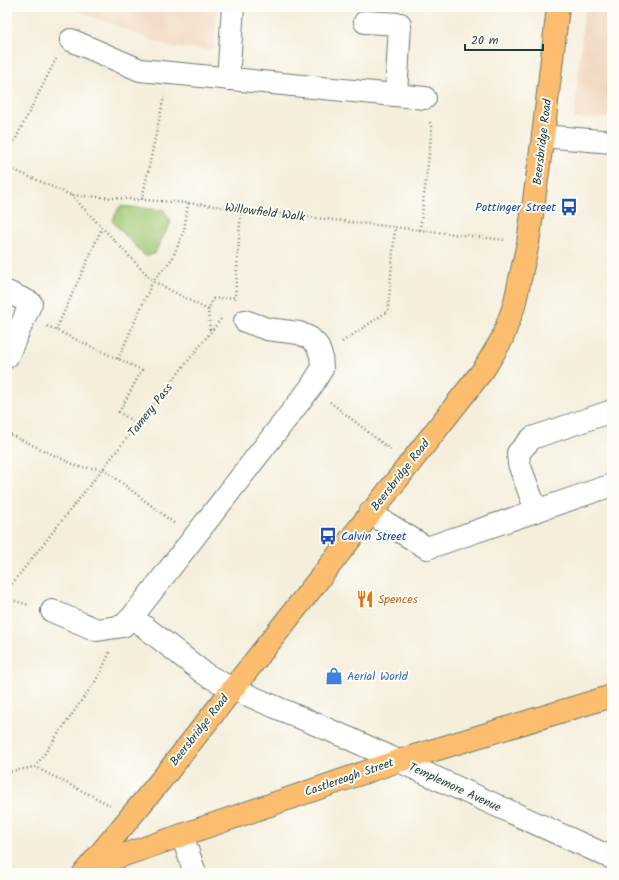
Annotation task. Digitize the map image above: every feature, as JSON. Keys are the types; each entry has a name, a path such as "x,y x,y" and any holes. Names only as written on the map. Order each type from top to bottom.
{"main road":[{"name":"Beersbridge Road","path":"82,871 166,774 231,688 484,369 502,339 514,306 528,243 543,136 558,7"},
{"name":"Castlereagh Street","path":"82,871 398,761 612,696"}],"street":[{"path":"228,79 233,7"},
{"path":"365,22 400,24 396,95"},
{"path":"71,40 140,70 425,98"},
{"path":"543,136 612,142"},
{"path":"7,292 28,309 7,357"},
{"path":"52,611 97,630 128,621 311,387 322,369 322,356 317,345 310,338 299,333 267,329 239,312"},
{"path":"536,510 519,464 518,453 532,438 612,411"},
{"path":"370,513 427,548 612,485"},
{"name":"Templemore Avenue","path":"128,621 206,674 231,688 398,761 612,858"},
{"path":"182,835 195,873"}],"path":[{"path":"7,156 53,63 71,40"},
{"path":"142,200 163,102 171,73"},
{"path":"420,230 432,129 425,98"},
{"name":"Willowfield Walk","path":"7,168 71,195 188,203 528,243"},
{"path":"71,195 153,281 208,310"},
{"path":"118,359 153,281 172,259 184,231 188,203"},
{"path":"239,312 236,297 241,209"},
{"path":"322,356 388,311 395,227"},
{"path":"56,330 102,228"},
{"path":"210,332 208,310 213,299 236,297"},
{"path":"28,309 56,330 142,370 119,412 138,425"},
{"name":"Tamery Pass","path":"7,590 104,469 210,332 223,318"},
{"path":"311,387 409,464"},
{"path":"7,433 79,467 104,469 193,538"},
{"path":"35,767 99,676 128,621"},
{"path":"7,772 35,767 113,806"}],"shaded area":[{"path":"68,7 217,7 215,50 170,47"},
{"path":"585,7 612,7 612,118 574,119"}],"green space":[{"path":"120,206 164,210 171,222 154,254 145,256 112,221"}],"place":[{"name":"Pottinger Street","path":"569,207"},
{"name":"Calvin Street","path":"328,536"},
{"name":"Spences","path":"365,599"},
{"name":"Aerial World","path":"334,676"}]}
